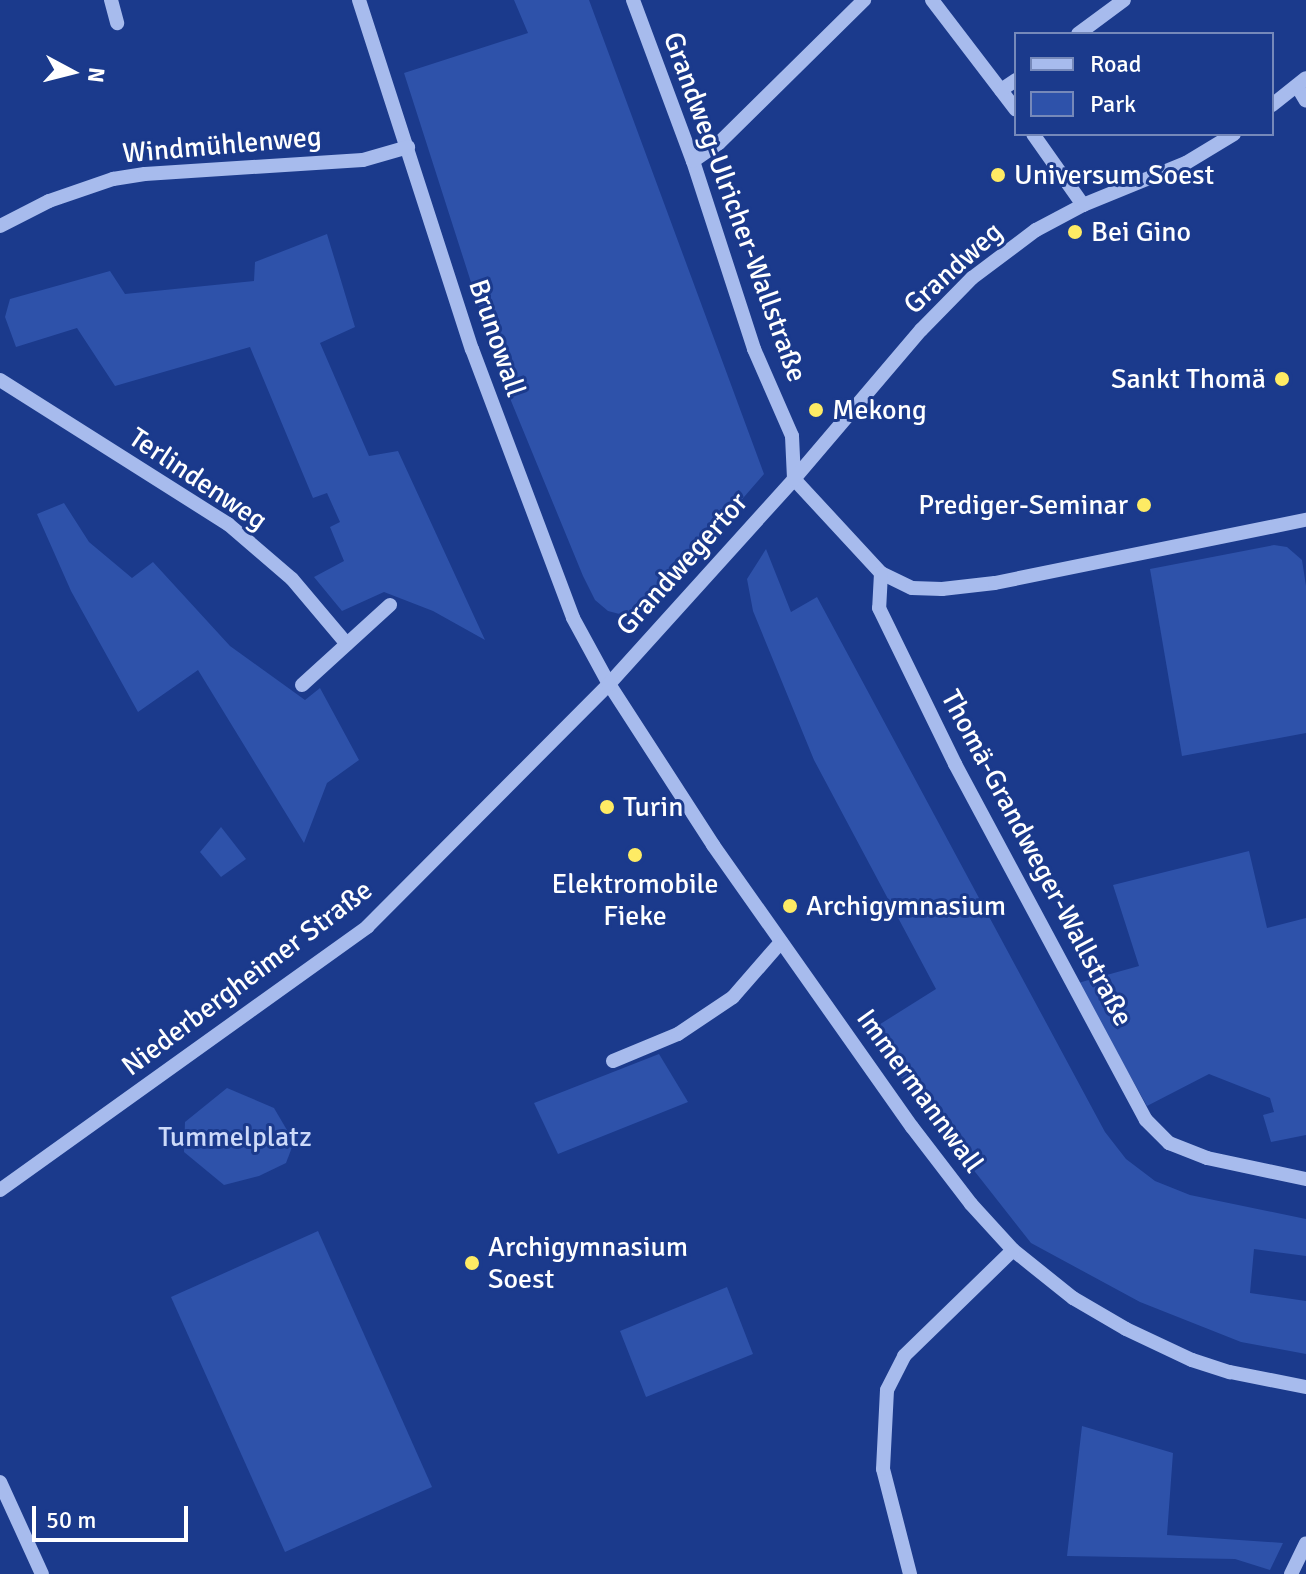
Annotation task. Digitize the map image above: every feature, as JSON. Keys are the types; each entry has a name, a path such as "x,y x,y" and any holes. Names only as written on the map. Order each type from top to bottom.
{"street":[{"path":"111,0 117,23"},
{"name":"Brunowall","path":"359,0 472,349 537,529 573,618 609,684"},
{"name":"Grandweg-Ulricher-Wallstraße","path":"633,0 693,161 754,349 792,436 794,479"},
{"path":"693,161 719,143 864,0"},
{"path":"932,0 1014,107"},
{"path":"1081,32 1124,0"},
{"path":"1001,90 1014,81"},
{"path":"1274,103 1302,82 1306,101"},
{"path":"1034,136 1083,205"},
{"name":"Grandweg","path":"794,479 921,330 972,278 1036,230 1083,205 1186,163 1231,136"},
{"name":"Windmühlenweg","path":"0,226 49,201 113,179 145,174 363,160 408,147"},
{"name":"Terlindenweg","path":"0,380 228,524 292,579 347,644"},
{"path":"794,479 881,573 912,588 942,589 995,583 1306,520"},
{"name":"Grandwegertor","path":"609,684 794,479"},
{"name":"Thomä-Grandweger-Wallstraße","path":"881,573 879,608 955,764 1146,1120 1169,1143 1207,1158 1306,1179"},
{"path":"302,685 390,605"},
{"name":"Immermannwall","path":"609,684 781,942 912,1127 971,1204 1013,1250 1073,1298 1126,1329 1192,1360 1230,1372 1306,1387"},
{"name":"Niederbergheimer Straße","path":"0,1190 367,927 609,684"},
{"path":"613,1061 678,1034 733,997 781,942"},
{"path":"910,1574 883,1469 887,1390 904,1356 1013,1250"},
{"path":"0,1482 42,1574"},
{"path":"1291,1574 1306,1543"}],"green space":[{"path":"514,0 589,0 764,474 665,588 644,609 627,616 608,611 595,600 502,379 404,73 528,33"},
{"path":"327,234 355,327 320,343 369,456 398,451 485,640 433,611 384,592 342,611 314,577 344,561 330,527 340,522 327,493 313,498 250,347 115,386 77,328 16,347 5,317 10,299 110,271 125,294 254,281 255,262"},
{"path":"64,503 89,542 132,578 153,562 230,646 305,700 320,688 359,760 327,783 304,843 198,670 138,712 71,591 37,514"},
{"path":"1274,545 1287,547 1302,560 1306,586 1306,733 1182,756 1150,569"},
{"path":"766,549 791,612 817,597 1105,1132 1126,1159 1155,1181 1190,1195 1306,1219 1306,1256 1254,1249 1250,1293 1306,1301 1306,1354 1241,1342 1140,1302 1031,1243 866,1033 936,989 814,760 753,611 747,579"},
{"path":"221,827 246,859 221,877 200,852"},
{"path":"1249,851 1267,928 1306,918 1306,1135 1271,1142 1263,1115 1274,1112 1270,1098 1209,1074 1147,1106 1078,983 1139,966 1113,885"},
{"path":"659,1054 688,1102 558,1154 534,1103"},
{"name":"Tummelplatz","path":"227,1088 274,1108 294,1142 286,1163 259,1176 224,1185 184,1152 185,1122"},
{"path":"318,1231 432,1487 285,1552 171,1297"},
{"path":"727,1287 753,1354 646,1397 620,1331"},
{"path":"1082,1426 1173,1453 1167,1535 1283,1543 1270,1570 1235,1559 1067,1556"}],"place":[{"name":"Universum Soest","path":"998,175"},
{"name":"Bei Gino","path":"1075,232"},
{"name":"Sankt Thomä","path":"1282,379"},
{"name":"Mekong","path":"816,410"},
{"name":"Prediger-Seminar","path":"1144,505"},
{"name":"Turin","path":"607,807"},
{"name":"Elektromobile Fieke","path":"635,855"},
{"name":"Archigymnasium","path":"790,906"},
{"name":"Archigymnasium Soest","path":"472,1263"}]}
